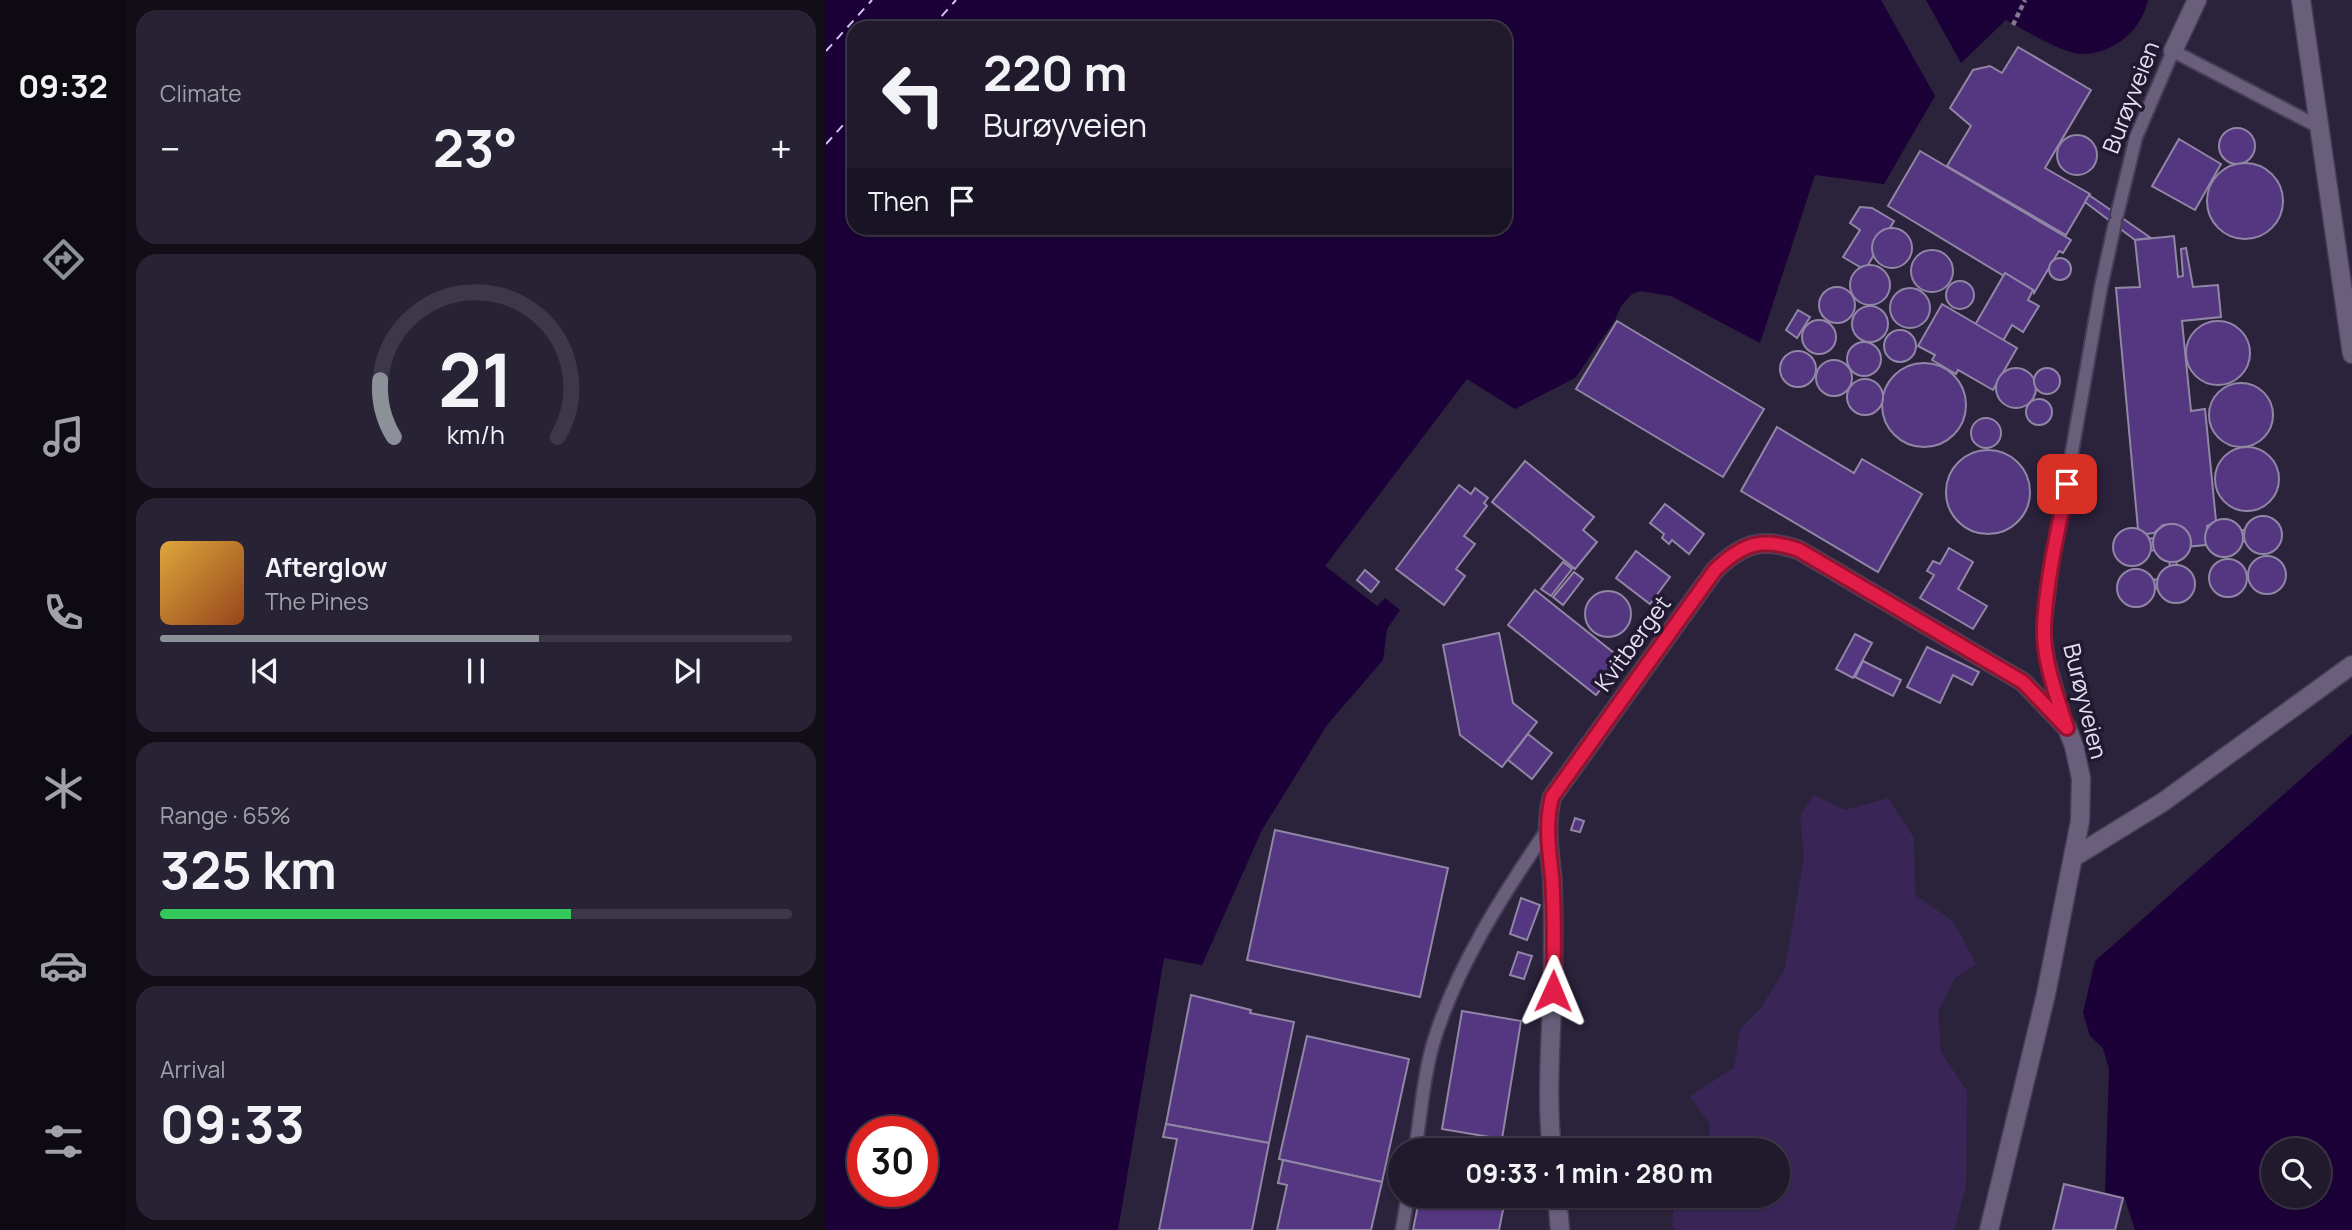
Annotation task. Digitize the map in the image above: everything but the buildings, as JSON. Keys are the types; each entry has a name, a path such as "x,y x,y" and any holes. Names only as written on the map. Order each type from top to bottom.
{"street":[{"name":"Burøyveien","path":"2173,51 2197,0"},
{"path":"2301,0 2352,354"},
{"name":"Kvitberget","path":"1552,1138 1552,878 1547,830 1552,797 1715,570 1732,554 1754,544 1776,542 1799,550 2023,682 2067,728"},
{"path":"2074,857 2163,802 2352,665"},
{"name":"Burøyveien","path":"1989,1230 2046,994 2080,821 2081,778 2067,728"},
{"path":"1558,1208 1560,1230"}],"lane":[{"path":"2173,51 2319,127"},
{"name":"Burøyveien","path":"2067,728 2048,659 2044,630 2052,565 2101,287 2116,219 2136,137 2173,51"},
{"path":"1417,1138 1433,1045 1455,985 1517,874 1547,830"},
{"path":"1402,1230 1406,1208"}],"path":[{"path":"2014,24 2025,0"}],"shaded area":[{"path":"826,0 1881,0 1935,96 1884,184 1815,175 1760,343 1671,296 1640,291 1632,294 1621,306 1615,320 1575,378 1515,409 1467,379 1325,566 1377,606 1385,598 1400,610 1387,629 1383,660 1327,725 1262,830 1202,965 1164,958 1118,1230 826,1230"},
{"path":"1926,0 2148,0 2132,31 2124,39 2104,50 2074,53 2006,20 1961,63"},
{"path":"2352,734 2352,1230 2135,1230 2125,1199 2105,1193 2109,1069 2103,1048 2090,1036 2083,1013 2095,961"},
{"path":"1814,795 1845,810 1888,798 1914,838 1915,895 1953,921 1976,964 1954,979 1938,1012 1941,1052 1967,1091 1966,1187 1954,1230 1675,1230 1672,1224 1674,1208 1790,1208 1790,1138 1709,1138 1710,1124 1690,1096 1734,1068 1740,1029 1760,1009 1785,969 1804,857 1800,816"}],"ferry route":[{"path":"853,21 872,0"},
{"path":"937,21 956,0"},
{"path":"826,51 847,28"},
{"path":"826,144 847,121"}],"route":[{"path":"1553,991 1552,878 1547,841 1547,816 1552,797 1715,570 1732,554 1754,544 1776,542 1799,550 2023,682 2067,728 2048,659 2044,630 2052,565 2067,484"}]}
